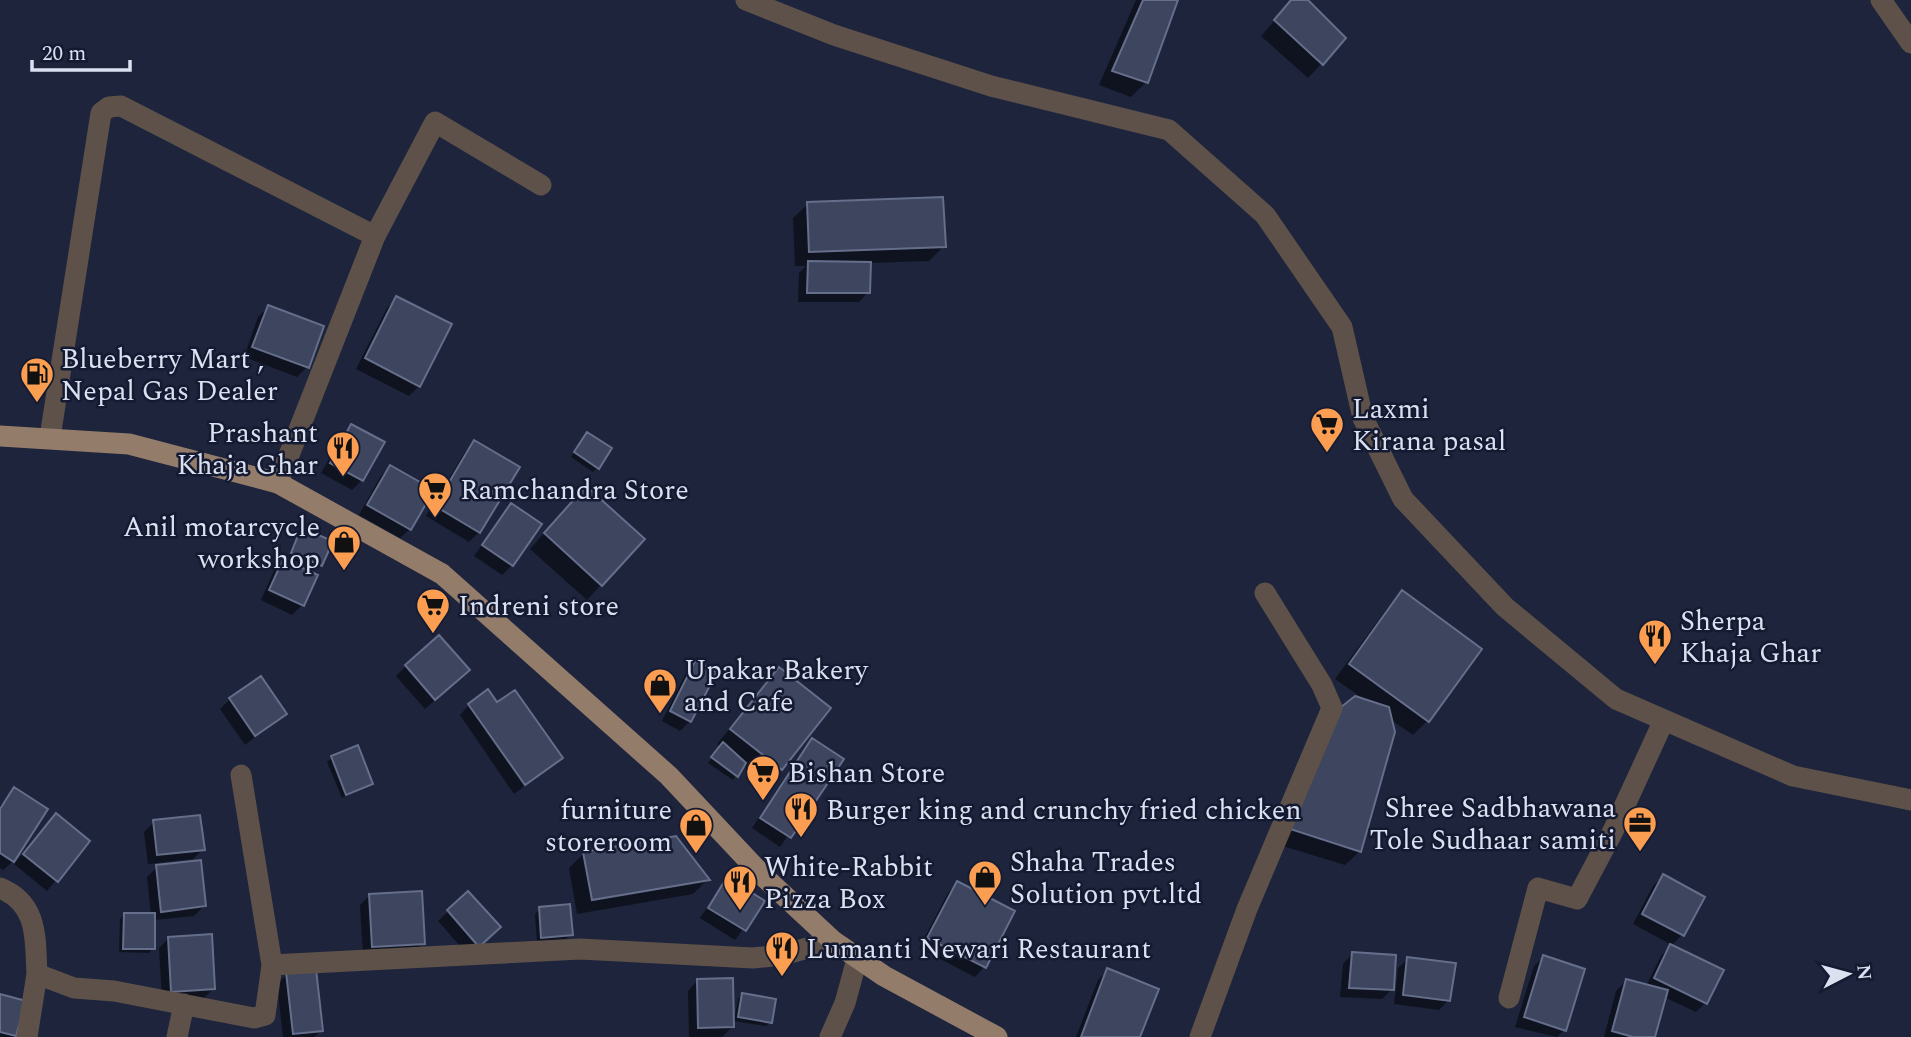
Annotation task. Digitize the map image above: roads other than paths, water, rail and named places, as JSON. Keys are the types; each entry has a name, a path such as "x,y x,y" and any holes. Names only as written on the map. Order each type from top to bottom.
{"main road":[{"path":"0,436 50,437 128,444 278,483 442,574 669,776 764,876 833,941 857,959 997,1037"}],"street":[{"path":"746,0 834,35 991,86 1168,131 1265,215 1342,327 1363,418 1403,499 1505,607 1616,699 1793,776 1911,800"},
{"path":"1881,0 1911,43"},
{"path":"50,437 101,113 109,107 121,106 375,236"},
{"path":"278,483 375,236 435,122 541,185"},
{"path":"1200,1037 1247,909 1332,708 1322,684 1265,593"},
{"path":"1508,998 1538,888 1577,900 1614,831 1664,720"},
{"path":"37,974 74,988 114,991 254,1018 265,1015 272,965 241,775"},
{"path":"0,888 11,893 34,920 37,974 27,1037"},
{"path":"272,965 580,949 753,958 782,955 833,941"},
{"path":"831,1037 845,1003 857,959"},
{"path":"177,1037 184,1004"}],"place":[{"name":"Blueberry Mart , Nepal Gas Dealer","path":"37,404"},
{"name":"Laxmi Kirana pasal","path":"1327,454"},
{"name":"Prashant Khaja Ghar","path":"343,478"},
{"name":"Ramchandra Store","path":"435,519"},
{"name":"Anil motarcycle workshop","path":"344,572"},
{"name":"Indreni store","path":"433,635"},
{"name":"Sherpa Khaja Ghar","path":"1655,666"},
{"name":"Upakar Bakery and Cafe","path":"660,715"},
{"name":"Bishan Store","path":"763,802"},
{"name":"Burger king and crunchy fried chicken","path":"801,839"},
{"name":"Shree Sadbhawana Tole Sudhaar samiti","path":"1640,853"},
{"name":"furniture storeroom","path":"696,855"},
{"name":"Shaha Trades Solution pvt.ltd","path":"985,907"},
{"name":"White-Rabbit Pizza Box","path":"740,912"},
{"name":"Lumanti Newari Restaurant","path":"782,978"}]}
